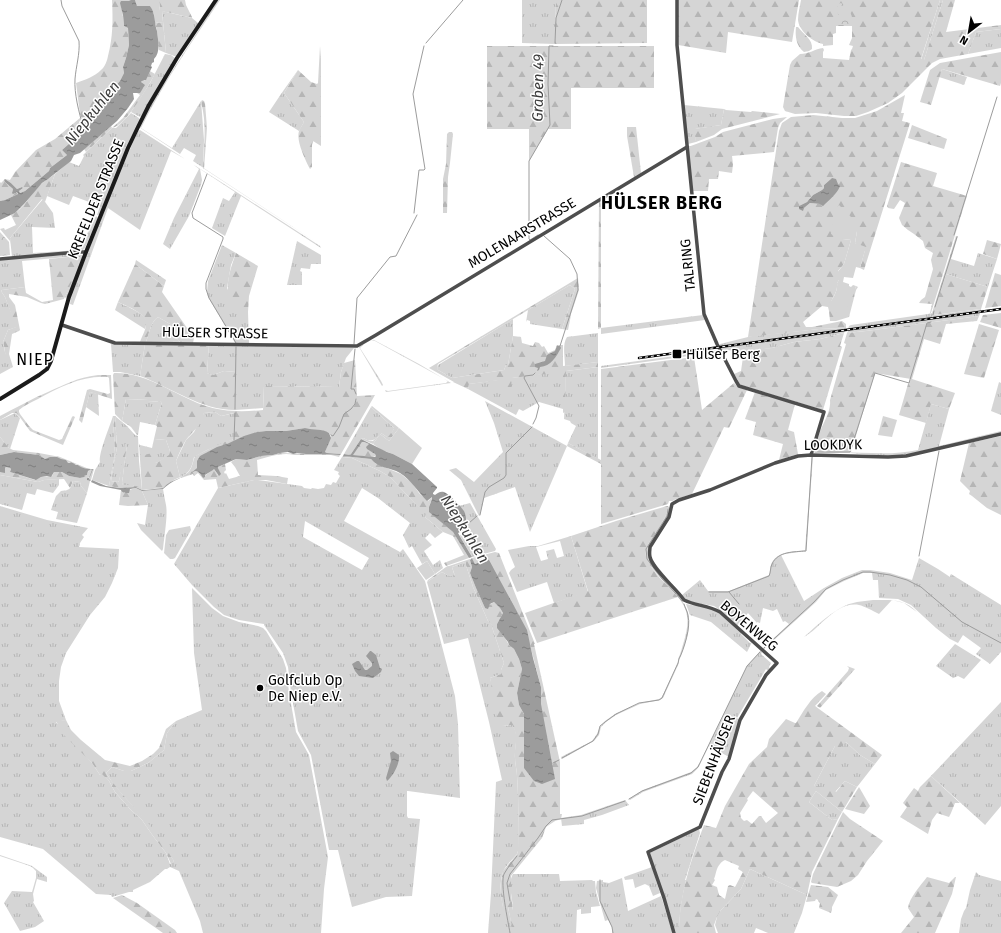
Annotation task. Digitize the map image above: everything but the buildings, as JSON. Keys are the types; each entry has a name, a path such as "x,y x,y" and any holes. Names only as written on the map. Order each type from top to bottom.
{"main road":[{"name":"KREFELDER STRASSE","path":"0,399 47,369 51,361 62,325 69,297 128,148 149,105 177,58 216,0"}],"street":[{"name":"TALRING","path":"677,0 677,45 706,318 739,386 824,412 812,455"},
{"name":"MOLENAARSTRASSE","path":"370,339 687,147"},
{"path":"0,259 86,252"},
{"name":"HÜLSER STRASSE","path":"62,325 114,343 352,346 359,345 370,339"},
{"name":"LOOKDYK","path":"672,504 775,463 798,456 906,456 1001,434"},
{"name":"BOYENWEG","path":"672,504 669,517 650,547 650,555 654,565 683,599 690,603 713,608 720,612 776,664"},
{"name":"SIEBENHÄUSER","path":"674,933 648,852 700,827 722,772 729,759 740,720 766,675 776,664"}],"green space":[{"path":"112,0 131,0 121,1 124,26 128,28 129,45 123,67 124,73 120,81 107,97 98,104 96,108 89,112 86,116 84,125 80,114 76,83 96,74 106,64 112,35"},
{"path":"135,0 159,0 163,22 155,23 154,14 150,6 137,6"},
{"path":"159,0 185,0 192,18 160,11"},
{"path":"218,0 220,0 168,79 141,128 172,148 201,101 204,140 203,168 193,161 196,155 184,148 180,154 139,127 154,99"},
{"path":"522,0 556,0 555,44 522,43"},
{"path":"556,0 647,0 647,43 555,44"},
{"path":"678,0 799,0 792,42 728,32 726,53 678,45"},
{"path":"801,0 940,0 921,59 924,60 943,0 955,0 946,32 1001,25 1001,29 976,32 968,54 940,59 932,63 902,93 888,103 868,112 856,116 816,113 795,114 785,111 783,107 792,61 800,54 823,48 823,58 849,60 853,46 849,45 852,38 852,26 836,26 836,33 833,34 833,45 823,46 823,44 815,41 807,35 801,28 798,20"},
{"path":"940,0 943,0 924,60 921,60"},
{"path":"841,3 850,12 852,25 838,25 838,4"},
{"path":"162,11 192,18 198,23 177,57 166,53"},
{"path":"163,22 166,53 159,50 155,23"},
{"path":"796,27 798,27 811,42 812,49 809,51 804,52 799,47 796,37"},
{"path":"1001,29 1001,48 968,54 976,32"},
{"path":"320,46 321,146 313,141 312,167 310,169 302,150 298,135 304,122 284,93 298,70 311,82 318,83"},
{"path":"487,46 654,46 654,88 571,88 571,129 548,129 529,161 529,129 487,129"},
{"path":"1001,52 1000,86 942,69 931,105 920,102 930,70 940,63"},
{"path":"165,54 171,55 175,58 141,117 138,116 131,112 150,83"},
{"path":"942,69 967,77 964,85 939,77"},
{"path":"298,70 284,93 304,122 299,131 269,112"},
{"path":"150,71 155,74 130,113 118,126 112,128 123,118 140,95 137,93 144,87 141,82 145,81"},
{"path":"905,95 901,113 904,113 902,121 910,123 864,270 860,268 865,250 855,243 857,231 843,239 851,240 844,264 838,271 839,280 830,304 855,289 856,286 858,287 849,317 836,321 830,321 828,307 822,306 803,322 806,327 812,327 842,321 846,324 846,328 819,329 748,337 779,131 782,123 791,117 813,115 855,118 877,111","holes":["832,178 820,204 810,203 804,208 799,206 807,202 813,195 822,190 824,185"]},
{"path":"202,100 205,103 207,128 204,169 205,126 201,102"},
{"path":"684,105 724,109 721,125 695,129 696,142 688,144"},
{"path":"724,109 780,114 722,129 714,135 696,142 694,129 721,125"},
{"path":"131,113 140,120 100,215 97,215 100,206 73,196 69,205 47,196 55,174 69,162 79,166 84,156 83,155 112,128 116,128"},
{"path":"787,117 780,123 778,128 774,152 732,156 732,173 719,171 718,179 709,179 708,191 693,191 688,147 715,137 723,132 773,119"},
{"path":"80,118 83,126 70,143 62,150 67,155 25,191 20,193 19,191 23,188 22,187 17,189 5,179 10,180 15,172 36,150 55,139"},
{"path":"912,125 947,139 944,149 908,138"},
{"path":"111,126 112,128 86,152 84,149"},
{"path":"627,127 636,127 641,173 634,177 627,136"},
{"path":"140,130 185,159 171,151 140,230 108,208 73,305 70,304 72,292 118,176 138,131"},
{"path":"452,132 453,134 448,177 447,213 443,213 443,179 446,164 447,134"},
{"path":"901,162 937,173 933,186 967,196 931,313 932,304 919,303 925,297 933,269 931,260 933,253 925,248 923,241 902,225 899,218 905,203 900,200 894,209 888,208 887,206"},
{"path":"194,165 321,248 241,196 225,236 212,228 223,198 229,201 235,192 200,169 202,180 201,185 189,216 170,249 163,244 174,218 199,169"},
{"path":"55,174 45,202 42,199 10,238 11,244 0,229 4,228 5,230 16,225 11,215 23,206 43,182"},
{"path":"4,180 13,189 12,193 16,192 18,194 0,201 0,182 1,183"},
{"path":"43,199 53,213 55,228 32,227 33,253 79,250 96,216 98,218 85,248 79,251 12,257 10,238"},
{"path":"601,200 601,328 598,329 599,202"},
{"path":"839,205 855,221 857,231 855,243 866,247 860,268 856,267 853,278 844,277 843,282 849,284 851,287 853,285 856,286 856,289 845,313 842,314 835,312 828,305 836,292 837,283 839,280 836,277 836,274 844,264 851,240 843,239 831,234 834,210"},
{"path":"0,232 9,242 10,255 0,256"},
{"path":"956,236 958,236 951,259 974,266 978,253 997,259 988,287 946,274 934,315 981,309 981,311 848,329 851,325 932,313"},
{"path":"987,240 1001,244 997,259 983,254"},
{"path":"297,241 321,255 321,264 311,264 310,269 301,268 302,285 287,285"},
{"path":"222,245 236,253 231,265 227,288 239,312 248,312 249,343 235,343 208,297 208,281"},
{"path":"236,253 258,266 249,296 248,312 238,312 230,301 228,294 228,280"},
{"path":"77,254 82,255 82,258 67,300 65,297 80,256 22,261 25,287 1,291 5,297 17,327 8,330 3,342 11,368 0,374 0,260"},
{"path":"80,256 78,266 64,299 45,304 27,297 9,294 9,297 15,305 20,330 12,334 9,354 13,367 11,368 6,358 3,342 8,330 16,327 5,297 1,291 25,287 26,293 42,302 53,300 49,259"},
{"path":"136,260 166,280 164,286 135,264"},
{"path":"135,264 164,286 162,292 194,338 193,343 180,342 171,333 170,324 158,317 152,325 146,342 140,342 146,324 143,316 135,310 118,302"},
{"path":"995,273 1001,275 1001,306 985,308"},
{"path":"946,274 988,287 981,309 933,315"},
{"path":"578,278 579,290 571,314 568,330 562,329 575,289 570,285 438,364 437,367 438,370 452,378 504,370 506,365 508,365 513,336 521,337 522,343 533,346 535,342 539,343 542,347 544,346 548,353 555,350 557,345 563,345 563,366 598,362 598,367 566,371 565,412 563,413 563,372 512,378 511,387 506,390 502,388 501,380 469,384 468,389 429,368"},
{"path":"570,285 575,289 562,329 530,324 530,321 527,320 526,322 528,310"},
{"path":"118,302 138,312 144,317 146,320 145,329 115,310"},
{"path":"980,313 979,316 847,333 848,331"},
{"path":"1001,313 1001,328 980,322 983,315"},
{"path":"703,315 705,320 601,334 601,328"},
{"path":"979,316 977,321 946,324 940,344 924,339 912,379 955,393 949,409 931,404 926,423 899,415 908,384 911,379 875,373 851,452 814,452 819,433 829,410 830,400 846,344 844,343 847,333"},
{"path":"158,317 170,324 171,332 180,342 146,342 152,325"},
{"path":"513,319 513,336 508,365 506,365 504,370 452,378 438,370 438,365"},
{"path":"979,324 999,330 984,378 964,374"},
{"path":"846,328 720,346 720,344 752,336 819,329"},
{"path":"845,331 844,333 820,339 794,342 772,348 750,351 722,350 721,348"},
{"path":"598,333 598,362 565,366 564,347 567,337"},
{"path":"844,333 840,346 842,347 823,410 741,385 734,374 741,371 744,350 772,348 794,342 820,339"},
{"path":"370,340 360,348 381,381 382,386 359,347"},
{"path":"371,340 374,340 443,378 375,341"},
{"path":"111,344 145,344 140,376 113,372"},
{"path":"145,344 209,345 207,373 213,375 224,371 236,372 235,410 222,409 198,402 140,376"},
{"path":"209,345 354,348 346,358 341,372 339,387 264,386 263,408 235,410 236,372 224,371 213,375 207,373"},
{"path":"719,350 718,352 601,368 601,366"},
{"path":"694,357 702,410 734,383 738,387 747,390 729,428 724,427 692,494 669,501 668,504 601,524 601,464 567,446 568,443 601,460 601,369"},
{"path":"355,360 357,396 375,395 341,454 325,452 331,436 329,433 321,430 308,430 305,428 286,431 257,432 206,453 197,463 197,468 195,471 199,472 203,478 214,469 218,475 220,473 218,467 225,464 226,470 224,472 229,479 240,476 231,462 236,459 247,460 280,453 340,455 339,457 331,455 285,454 257,460 258,475 288,478 287,484 266,480 254,480 218,488 216,479 204,480 198,473 194,476 193,474 181,477 163,488 142,490 139,444 140,456 152,453 156,463 169,455 170,451 166,440 154,439 157,426 155,425 162,402 126,399 122,421 115,414 114,373 137,376 159,384 210,407 233,411 248,411 263,410 264,386 339,387 344,363","holes":["215,412 221,416 234,413 234,439 219,444 195,456 189,471 180,477 176,461 185,442 199,425 204,413"]},
{"path":"598,367 598,459 568,443 576,426 570,421 564,419 566,371"},
{"path":"563,371 563,409 539,402 523,411 519,409 516,415 468,389 469,384"},
{"path":"98,375 111,375 112,399 90,392 82,423 79,420 87,390 90,389 108,394 110,393 108,377 90,378 63,386 19,410 20,414 33,430 59,440 62,439 72,417 75,417 63,445 30,431 16,413 12,413 0,420 0,416 42,395 66,384 77,380"},
{"path":"448,381 451,383 386,392 385,390 388,391 446,383"},
{"path":"999,382 1001,383 1001,415 991,411"},
{"path":"90,392 98,394 99,416 86,407"},
{"path":"755,392 795,404 788,430 794,432 798,454 779,460 783,444 753,435 756,422 745,419"},
{"path":"126,399 162,402 155,425 140,422 137,435 131,427 122,421"},
{"path":"485,401 567,446 530,532 515,487 484,498 479,516 461,480 449,470 456,468 474,482 503,452"},
{"path":"931,404 949,409 939,446 1001,431 1001,433 904,455 886,456 850,453 814,453 836,452 898,453 918,450"},
{"path":"372,406 399,428 389,441 380,434 373,444 361,439 363,438 373,441 380,433 388,437 394,429 371,407"},
{"path":"371,407 394,429 389,437 381,433 373,440 361,439 350,455 344,454"},
{"path":"215,412 221,416 235,413 234,439 194,457 190,469 186,474 180,477 176,461 186,440 194,432 204,413"},
{"path":"15,413 20,418 10,449 0,437 0,420"},
{"path":"113,416 115,454 109,486 92,480 95,470 100,462 102,447"},
{"path":"113,416 115,416 117,447 111,481 119,481 125,444 127,444 122,483 123,485 140,487 140,489 136,487 120,488 109,486 115,454"},
{"path":"115,416 135,435 138,436 142,490 140,487 123,485 122,483 127,444 119,481 111,481 117,447"},
{"path":"883,416 897,420 892,437 878,435"},
{"path":"399,428 422,448 412,464 382,450 373,444 380,434 389,441"},
{"path":"1001,436 1001,515 987,508 969,494 970,491 960,481 969,443"},
{"path":"0,437 9,448 13,450 60,457 89,469 68,463 55,457 45,459 39,455 14,452 0,455"},
{"path":"154,439 166,440 170,451 169,456 156,463 140,456 140,445 152,448"},
{"path":"362,442 369,444 376,456 352,455"},
{"path":"342,457 352,458 380,471 390,477 427,514 425,517 443,532 435,538 430,533 425,538 432,545 424,551 433,565 440,560 443,568 435,574 427,561 422,564 412,546 409,548 403,535 410,523 378,498 362,488 344,521 400,552 403,549 425,581 455,696 458,724 460,798 407,791 407,816 408,818 420,819 412,896 386,897 352,907 338,850 329,850 311,755 298,731 288,667 283,653 264,624 239,620 224,615 192,585 174,564 218,488 258,480 318,489 324,488 326,484 331,485 333,482 336,483 340,476 338,474 339,472 334,470","holes":["305,521 369,558 362,570 303,537"]},
{"path":"342,457 371,459 375,463 401,474 412,483 419,493 428,501 432,497 429,507 430,512 453,532 469,558 446,566 444,563 464,555 453,536 443,532 425,517 426,514 390,477 352,458"},
{"path":"813,457 806,551 781,555 805,550"},
{"path":"6,467 11,469 10,472 35,480 41,477 52,476 54,472 62,472 69,476 80,478 87,475 89,469 94,469 91,480 89,479 90,477 87,480 90,481 87,493 81,486 80,482 73,481 70,488 64,479 44,480 38,482 0,475 0,472 2,472"},
{"path":"0,475 38,482 59,479 59,485 53,493 37,489 35,495 27,493 22,510 0,504"},
{"path":"73,481 80,482 81,486 87,493 77,523 56,519 58,512 51,510 56,496 61,491 70,489"},
{"path":"136,488 142,491 148,505 119,505 121,490 129,492 129,490"},
{"path":"163,489 167,515 162,551 141,530 137,523 145,525 148,505 142,491"},
{"path":"470,503 496,549 495,551 472,557 460,536 467,523 465,513 459,506"},
{"path":"0,506 47,520 88,528 82,535 84,537 79,547 119,549 118,568 105,597 90,615 66,653 61,667 59,701 66,720 56,722 92,763 100,775 102,773 109,781 115,792 142,820 166,853 170,864 174,861 144,819 114,785 106,773 112,767 124,771 131,771 148,763 164,750 167,733 176,721 202,710 194,653 192,588 212,608 223,616 239,622 258,626 266,631 283,659 286,668 296,732 309,755 328,857 321,933 203,933 200,921 179,871 170,867 165,869 150,882 133,890 133,892 112,897 111,895 96,894 43,849 0,837"},
{"path":"668,506 670,508 669,514 652,543 649,556 673,587 688,612 688,633 679,663 663,698 640,704 616,715 601,727 599,735 594,741 562,759 561,757 592,741 600,727 605,721 615,714 640,703 662,697 678,663 678,659 687,628 686,612 681,602 652,568 646,558 648,546 664,519"},
{"path":"668,506 666,515 648,544 646,556 648,562 657,575 678,597 537,643 525,613 588,591 571,536"},
{"path":"190,526 191,530 175,558 170,559 164,553 166,535 169,530"},
{"path":"571,536 588,592 554,603 547,582 517,592 509,573 515,567 508,550 538,546","holes":["560,541 564,556 557,558 554,549 546,551 548,559 541,561 536,547"]},
{"path":"495,552 499,553 535,644 560,762 561,819 546,827 542,838 511,876 511,894 515,927 512,927 508,907 503,908 501,881 503,871 518,851 518,795 515,762 516,736 512,725 498,725 490,678 501,674 504,663 491,624 488,621 473,587 465,562 452,567 455,577 442,572 427,582 446,567 470,559 472,567 470,573 485,608 494,602 503,613 497,624 509,645 514,649 522,669 517,693 519,705 524,714 524,768 541,704 541,687 530,645 486,559 475,564 472,558"},
{"path":"781,555 804,601 842,578 862,570 890,573 912,580 919,558 950,577 951,574 1001,605 1001,652 990,664 976,654 981,648 963,635 958,643 950,639 936,628 911,605 898,599 879,598 878,580 873,580 872,573 863,573 826,590 816,602 763,650 762,649 789,624 785,621 783,622 777,609 773,611 763,608 760,623 757,623 748,613 737,626 714,606 691,602 685,599 654,564 682,595 700,580 708,591 729,591 769,575 773,560"},
{"path":"427,561 435,574 426,580 417,568"},
{"path":"465,562 473,587 488,621 491,624 504,663 501,674 490,678 503,726 512,725 516,732 515,760 518,795 518,851 505,867 503,872 501,890 503,907 508,907 512,926 513,910 510,882 513,874 559,874 560,881 595,881 600,906 591,907 591,913 581,914 581,909 577,910 576,933 488,933 496,782 502,780 468,638 444,644 427,582 442,572 447,575 455,576 452,567"},
{"path":"892,600 879,614 859,605 843,607 829,616 804,637 828,616 842,607 857,602"},
{"path":"894,600 902,602 907,604 917,612 904,603"},
{"path":"686,604 714,609 741,632 741,634 750,643 752,642 747,652 711,622 690,615"},
{"path":"955,644 981,660 964,679 958,676 951,679 953,678 936,666"},
{"path":"760,651 762,652 761,654 771,663 769,667 770,669 768,671 766,669 737,718 739,720 729,757 709,746 698,768 692,774 643,792 630,800 629,799 643,790 691,772 697,767 747,666"},
{"path":"847,666 855,669 820,708 817,706 848,671 849,668"},
{"path":"822,691 826,694 815,706 882,755 875,764 860,755 846,742 839,749 835,746 814,786 833,788 836,792 845,781 857,787 842,812 816,791 809,802 832,820 838,819 812,872 807,895 750,869 741,889 721,910 717,917 714,925 716,933 679,933 683,891 690,865 704,825 716,828 725,806 749,764 767,747 769,739 786,719 796,723 814,697","holes":["753,791 778,813 766,823 761,816 759,816 752,824 741,818 740,813","725,860 739,866 738,869 743,872 735,887 730,885 728,886 725,899 719,895 717,887 712,885 715,880 718,867"]},
{"path":"1001,702 1001,806 985,825 931,776"},
{"path":"66,720 71,730 105,760 130,766 153,754 159,748 166,729 176,721 167,733 164,750 148,763 131,771 124,771 112,767 106,773 156,834 174,861 171,864 166,853 142,820 115,792 109,781 102,774 100,775 92,763 63,734 56,721"},
{"path":"846,742 860,755 875,764 857,787 845,781 835,792 814,786 835,746"},
{"path":"931,776 960,803 955,803 949,817 937,813 932,820 928,834 900,817 907,807 903,803 914,788 918,791"},
{"path":"859,787 870,806 864,814 845,809"},
{"path":"816,791 842,812 838,819 832,820 809,802"},
{"path":"625,800 629,805 584,820 584,824 562,826 561,818 581,815"},
{"path":"843,812 850,819 883,841 858,875 851,881 837,887 812,883 813,874"},
{"path":"699,829 700,833 685,880 680,913 679,933 676,933 650,853"},
{"path":"0,855 32,866 47,877 47,882 37,879 33,894 33,902 44,921 35,927 20,931 4,903 12,891 32,892 36,878 36,871 30,866"},
{"path":"652,867 660,893 653,896 649,886 645,884 635,888 633,879 625,880 624,877"},
{"path":"750,869 807,895 794,933 768,933 756,928 754,933 718,933 715,925 717,917 721,910 741,889"},
{"path":"976,872 979,875 1001,881 1001,933 959,933 961,919 966,908"},
{"path":"927,877 949,883 956,877 952,894 935,933 901,933 914,917 908,908 909,904"},
{"path":"622,878 628,911 661,896 673,933 612,933 612,927 608,920 605,921 596,888 597,881 603,880 603,882 609,883"},
{"path":"811,885 828,887 838,895 832,907 831,913 819,908 820,903 816,899 815,901 806,902"},
{"path":"122,895 137,903 177,933 163,933 113,898"}],"water":[{"name":"Niepkuhlen","path":"135,0 137,6 150,6 153,12 157,31 158,53 154,59 154,62 152,63 152,67 146,80 141,82 145,85 140,93 133,93 134,99 117,121 80,153 74,155 71,161 42,183 15,213 0,220 0,201 18,194 17,192 12,193 13,189 4,180 5,179 11,183 17,189 22,187 23,188 19,191 20,193 25,191 49,171 50,168 67,155 62,150 85,125 86,116 89,112 107,97 120,81 124,73 123,67 129,45 128,28 124,26 120,3 121,1"},
{"path":"832,178 836,179 840,186 835,194 823,206 820,204 810,203 804,208 803,211 799,209 799,206 807,202 813,195 822,190 824,185"},
{"path":"557,346 560,346 561,348 555,358 547,365 540,367 537,371 538,368 535,367 535,364 545,361 547,355 555,351"},
{"path":"305,428 324,431 329,433 331,438 325,452 341,454 280,453 247,460 236,459 218,467 221,474 219,476 214,469 203,478 200,473 196,471 190,474 197,468 197,461 200,456 217,447 257,432 286,431"},
{"path":"361,439 412,464 437,487 433,494 435,495 439,492 444,492 459,505 465,513 466,522 464,530 458,533 472,557 469,558 453,532 429,512 432,497 427,501 400,473 378,465 371,459 343,456 344,454 350,455","holes":["362,442 369,444 366,447 375,454 375,457 353,455"]},
{"path":"14,452 39,455 45,459 57,457 66,460 68,463 73,463 83,468 91,469 88,471 87,475 80,478 69,476 62,472 54,472 51,477 41,477 36,480 10,472 11,469 6,467 5,473 0,472 0,455"},
{"path":"91,469 93,469 89,479 91,480 90,481 87,480 87,478 89,478"},
{"path":"182,477 163,489 142,491 136,488 130,489 129,493 100,486 91,482 92,480 106,486 120,488 136,487 146,490 163,488 170,482"},
{"path":"472,558 475,564 486,559 489,560 527,630 541,687 541,704 555,779 542,784 534,781 524,768 524,714 519,705 517,693 522,669 519,659 514,649 509,645 497,628 497,624 503,613 500,608 494,602 490,604 488,609 485,608 470,573 472,567 470,560"},
{"path":"370,651 376,655 380,668 382,669 381,672 373,678 359,676 352,664 359,661 365,670 367,670 372,666 372,663 366,656"},
{"path":"393,751 399,755 399,758 394,773 387,781 386,778 391,761 390,753"}],"waterway":[{"name":"Niepkuhlen","path":"61,0 62,6 79,41 75,90 83,126"},
{"path":"426,43 463,0"},
{"name":"Graben 49","path":"555,43 556,18 562,0"},
{"path":"414,213 419,170 425,169 413,94 424,46"},
{"name":"Graben 49","path":"538,235 530,240 529,239 529,161 550,125 548,84 549,46 553,46"},
{"path":"954,235 997,97"},
{"path":"207,174 192,213 193,218 223,237 206,283 206,289 209,298 236,343"},
{"path":"354,344 357,298 390,257 396,256 417,215"},
{"name":"Graben 49","path":"544,236 570,259 577,274 578,290 560,346"},
{"path":"935,307 957,237"},
{"path":"933,315 934,311"},
{"path":"815,452 850,452 875,373 909,383 927,323 931,322"},
{"path":"235,409 236,347"},
{"path":"355,349 351,389 354,389 356,394"},
{"name":"Graben 49","path":"533,424 539,406 524,378 525,376 533,375 535,373"},
{"path":"331,435 333,436 339,427 344,414 351,409 355,404 356,399"},
{"path":"234,440 235,413"},
{"name":"Graben 49","path":"480,515 485,492 489,487 504,478 506,475 506,453 532,427"},
{"path":"919,556 939,451"},
{"path":"709,592 728,592 769,576 772,564 782,554 806,551 812,457"},
{"path":"668,509 667,516 646,549 647,559 662,579 676,594"},
{"name":"Graben 49","path":"466,524 477,516"},
{"path":"764,648 826,589 863,572 890,575 907,580 921,587 962,622 1001,643"},
{"path":"729,592 739,604"},
{"path":"677,595 682,601"},
{"path":"562,758 593,741 598,734 600,726 616,714 639,703 659,700 662,698 683,650 689,626 688,613 684,604"},
{"path":"629,799 642,791 691,773 698,767 747,666 760,652"},
{"path":"553,763 559,760"},
{"path":"510,901 507,883 510,874 552,820 582,816 625,801"},
{"path":"510,933 503,879 504,874 517,856"},
{"path":"600,880 600,901 612,927 613,933"}],"railway":[{"path":"639,358 1001,309"}],"place":[{"name":"Hülser Berg","path":"677,354"},
{"name":"Golfclub Op De Niep e.V.","path":"260,688"}],"district":[{"name":"HÜLSER BERG","path":"662,203"},
{"name":"NIEP","path":"35,359"}]}
